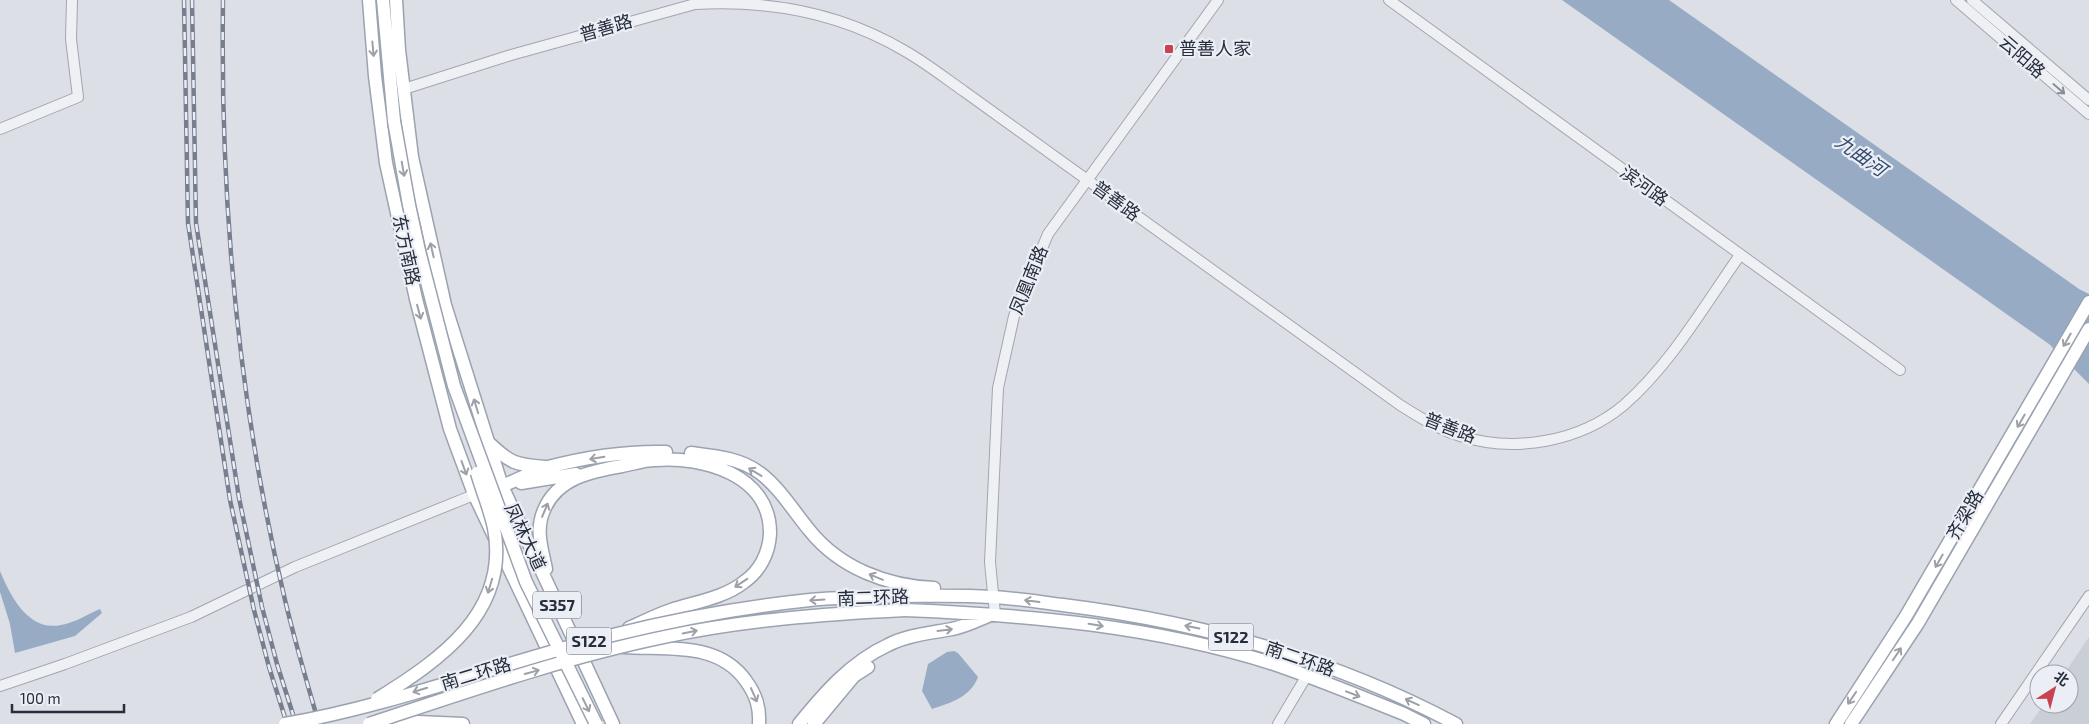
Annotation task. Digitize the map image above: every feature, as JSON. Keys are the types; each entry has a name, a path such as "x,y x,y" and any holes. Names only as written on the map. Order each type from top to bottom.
{"main road":[{"name":"东方南路","path":"369,0 375,76 391,182 416,299 450,429 474,494"},
{"path":"361,709 448,650 469,628 486,600 493,577 495,553 494,528 454,386 417,242 394,121 383,0"},
{"name":"东方南路","path":"396,0 412,157 445,305 486,441 502,486"},
{"name":"齐梁路","path":"1836,724 1906,616 2089,302"},
{"name":"齐梁路","path":"1851,724 1918,624 2089,329"},
{"path":"454,386 526,582 596,724"},
{"path":"486,441 507,461 524,466 547,467 637,451 691,453 730,458 760,473 812,533 831,552 850,566 884,580 918,587 953,589 992,597"},
{"path":"502,486 655,460 696,461 732,473 753,487 765,506 770,526 770,545 760,566 744,582 722,594 668,611 611,635"},
{"path":"502,486 547,467"},
{"path":"551,591 538,535 543,510 553,495 573,479 592,471"},
{"name":"凤林大道","path":"502,486 613,724"},
{"name":"凤林大道","path":"474,494 583,724"},
{"name":"南二环路","path":"285,724 361,709 514,662 611,635 705,614 810,600 900,596 992,597 1137,616 1242,640 1340,673 1410,701 1453,723"},
{"name":"南二环路","path":"369,724 518,676 622,647 707,629 801,616 905,610 995,614 1083,623 1188,642 1274,665 1404,714 1424,724"},
{"path":"799,724 820,707 848,670 888,644 924,634 953,629 995,614"},
{"path":"622,647 681,648 714,654 738,669 756,695 760,714 759,724"},
{"path":"597,690 622,724"},
{"path":"814,724 820,707"},
{"path":"395,724 418,722 463,724"}],"street":[{"path":"0,129 78,97 71,39 72,0"},
{"name":"凤凰南路","path":"995,614 990,562 998,388 1014,316 1048,234 1086,179 1218,0"},
{"name":"滨河路","path":"1389,0 1900,370"},
{"name":"云阳路","path":"1956,0 2089,114"},
{"name":"云阳路","path":"1972,0 2089,100"},
{"name":"普善路","path":"404,89 512,55 695,4 726,2 764,5 808,12 844,22 905,51 1400,405 1429,423 1460,436 1493,442 1533,444 1565,436 1598,424 1624,405 1670,356 1740,255"},
{"path":"0,686 191,617 296,567 474,494 502,486"},
{"path":"2001,724 2089,596"},
{"path":"1278,724 1306,677"}],"shaded area":[{"path":"2089,637 2089,724 2030,724 2037,714 2079,714 2079,664 2071,664"}],"water":[{"name":"九曲河","path":"1562,0 1669,0 2079,289 2089,294 2089,384 2049,344"},
{"path":"0,571 9,591 22,610 39,623 49,626 61,625 100,609 102,613 75,636 15,653 10,624 0,592"},
{"path":"954,651 958,653 978,677 975,684 965,694 953,702 932,709 922,691 928,664 947,652"}],"railway":[{"path":"184,0 188,223 230,500 254,610 287,724"},
{"path":"192,0 196,223 239,498 262,607 277,664 296,724"},
{"path":"223,0 223,76 229,227 244,377 255,452 269,526 289,616 319,724"}],"place":[{"name":"普善人家","path":"1169,49"}]}
